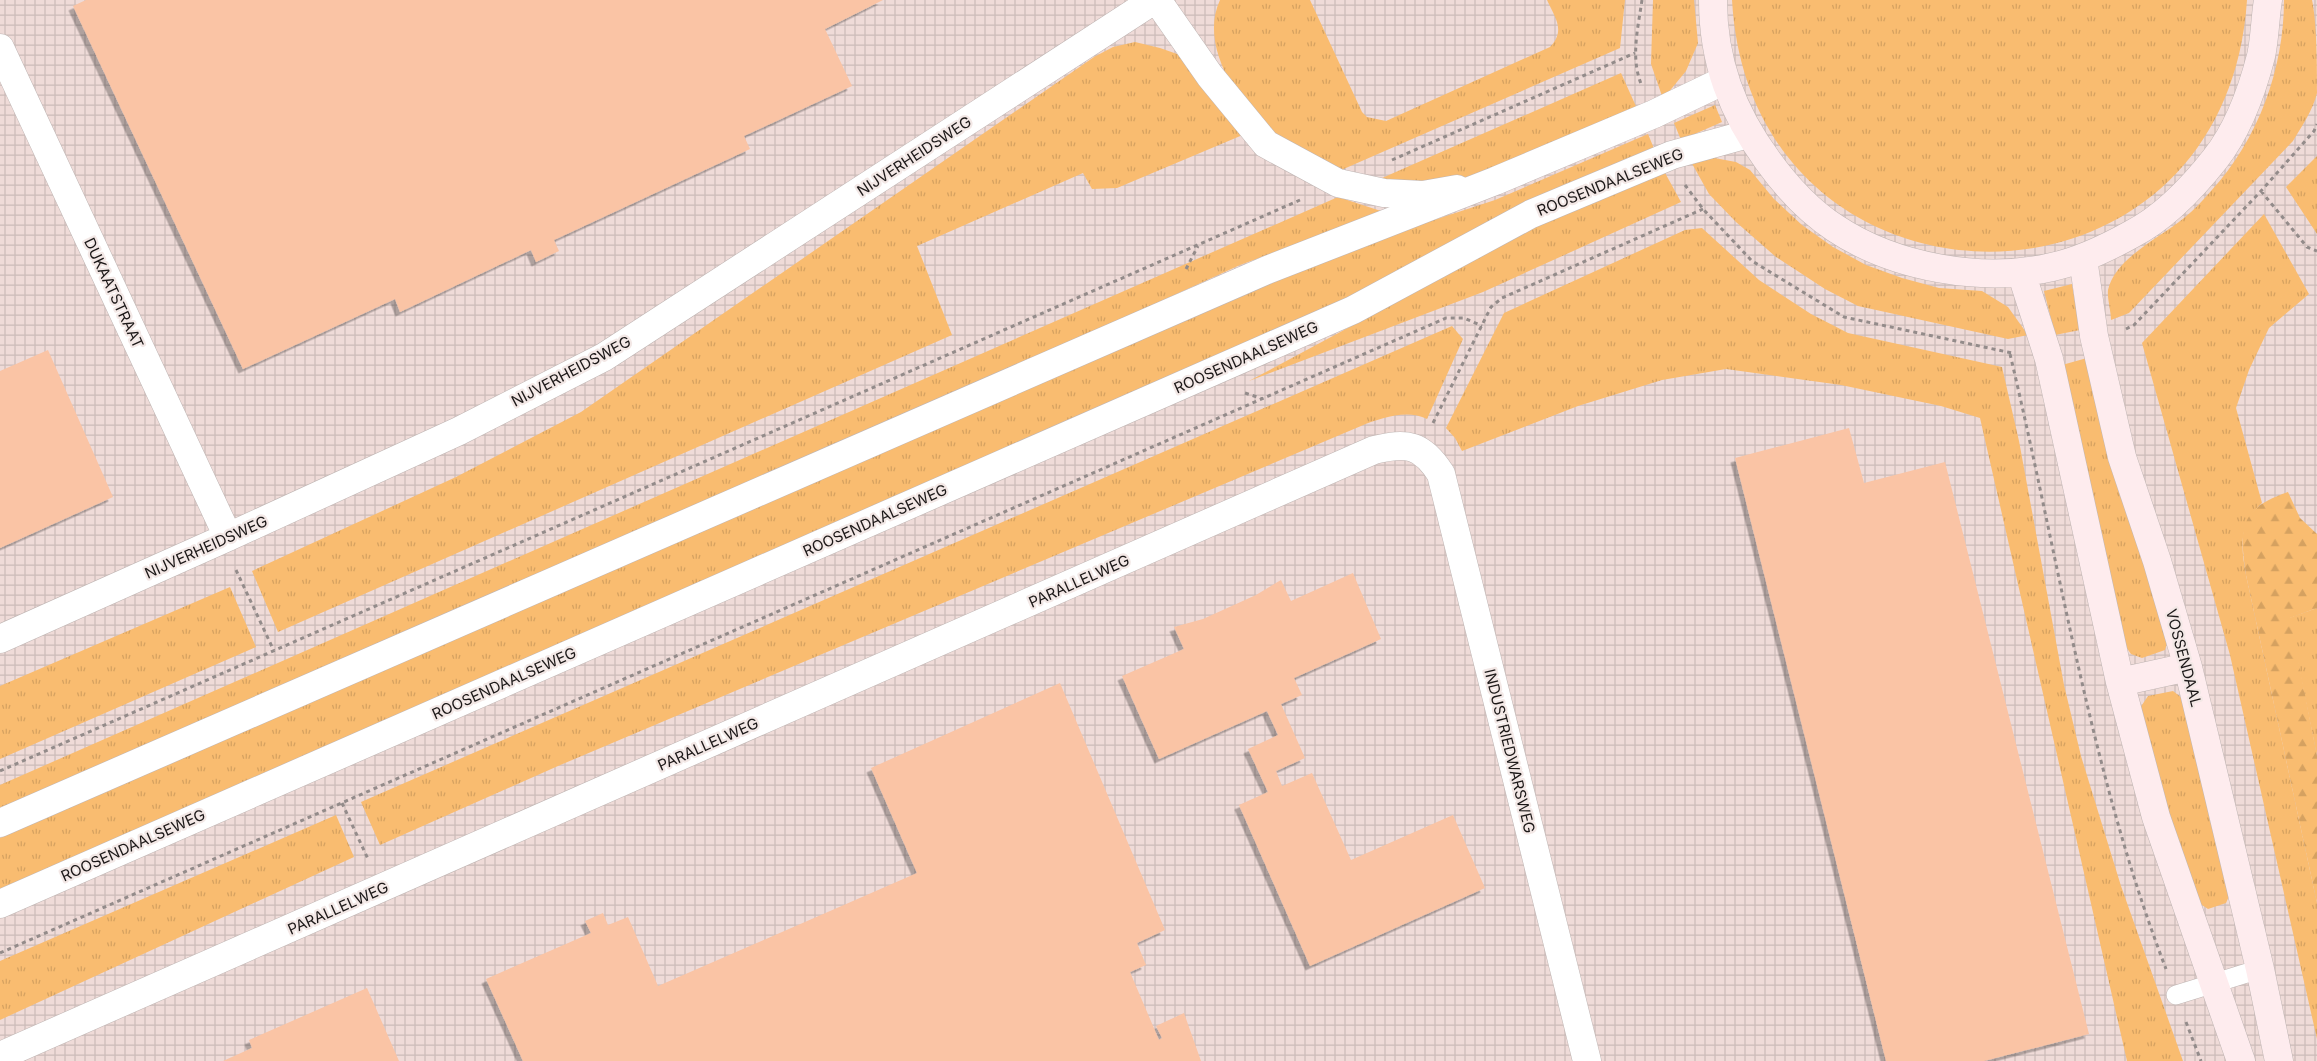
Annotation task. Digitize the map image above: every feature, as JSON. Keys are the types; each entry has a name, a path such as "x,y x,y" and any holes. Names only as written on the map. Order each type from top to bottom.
{"main road":[{"path":"1713,0 1713,25 1725,80 1748,134 1786,186 1836,228 1893,257 1957,272 2021,272 2053,267 2083,258 2134,234 2179,200 2217,157 2244,108 2261,54 2268,0"},
{"name":"VOSSENDAAL","path":"2083,258 2094,336 2122,457 2158,561 2188,667 2260,969 2279,1061"},
{"path":"2021,272 2049,359 2120,682 2156,817 2241,1061"},
{"path":"2120,682 2188,667"}],"street":[{"name":"NIJVERHEIDSWEG","path":"0,639 228,538 459,430 604,357 1155,0 1210,76 1266,144 1338,184 1384,193 1423,195 1495,181"},
{"name":"DUKAATSTRAAT","path":"0,48 228,538"},
{"path":"0,823 1258,274 1495,181 1654,114 1725,80"},
{"name":"ROOSENDAALSEWEG","path":"0,904 1353,310 1531,214 1672,155 1748,134"},
{"name":"PARALLELWEG","path":"0,1056 1374,450 1397,444 1419,450"},
{"name":"INDUSTRIEDWARSWEG","path":"1419,450 1433,461 1441,474 1587,1061"}],"lane":[{"path":"2176,996 2260,969"}],"path":[{"path":"1383,164 1636,53"},
{"path":"0,771 1338,184"},
{"path":"2261,191 2306,247 2317,251"},
{"path":"1419,450 1491,307 1502,298 1703,209"},
{"path":"0,953 1446,318 1464,318 1482,326"},
{"path":"2010,354 2056,562"},
{"path":"228,538 235,568 274,651"},
{"path":"342,803 382,888"}],"shaded area":[{"path":"0,0 2317,0 2317,1061 0,1061"}],"green space":[{"path":"1220,0 1310,0 1362,112 1367,117 1386,121 1550,47 1555,41 1558,24 1547,0 1625,0 1620,48 1339,171 1297,153 1280,141 1247,107 1222,65 1215,42 1214,21"},
{"path":"1653,0 1694,0 1698,43 1686,71 1663,99 1651,64"},
{"path":"1732,0 2247,0 2219,110 2160,189 2079,236 1988,252 1897,236 1817,188 1759,110"},
{"path":"2284,0 2312,0 2314,10 2317,93 2307,118 2293,141 2129,313 2111,320 2108,290 2112,278 2129,258 2184,218 2198,205 2228,171 2255,126 2265,102 2279,52"},
{"path":"1135,42 1180,55 1245,134 1117,188 1092,189 1083,173 917,246 952,335 278,632 252,571 456,477 581,412 1094,57 1113,47"},
{"path":"1621,73 1639,113 1478,178 1421,187 1373,182"},
{"path":"1715,105 1722,122 1681,140 1674,123"},
{"path":"1648,134 1655,151 1326,312 0,894 0,838 1263,284 1382,237 1495,200"},
{"path":"2317,156 2317,234 2286,187"},
{"path":"1709,157 1736,162 1750,170 1774,199 1802,225 1833,247 1866,265 1902,278 1939,288 1982,291 2008,307 2028,335 2008,339 1858,306 1825,289 1776,257 1736,222 1709,194 1690,160"},
{"path":"1664,171 1681,202 1483,292 1249,381 1573,207"},
{"path":"1338,197 1384,212 1240,265 1087,335 0,812 0,785"},
{"path":"2264,214 2309,294 2269,328 2249,370 2236,408 2262,503 2254,511 2245,528 2243,555 2317,903 2317,1039 2230,655 2142,343"},
{"path":"1702,228 1759,280 1811,314 1848,333 2002,367 2019,441 2064,685 2081,756 2121,886 2183,1061 2127,1061 1980,418 1941,406 1841,385 1726,369 1662,380 1578,406 1462,451 1455,438 1446,428 1504,313 1685,230"},
{"path":"2072,284 2080,330 2055,335 2044,291"},
{"path":"1452,326 1463,339 1427,419 1419,416 1403,415 1377,420 1361,426 558,766 380,845 361,802"},
{"path":"2087,358 2169,636 2165,650 2142,658 2131,654 2126,647 2062,365"},
{"path":"2288,492 2300,518 2317,534 2317,608 2290,618 2317,756 2317,903 2246,575 2243,545 2243,533 2251,513 2272,499"},
{"path":"230,587 256,647 0,759 0,686"},
{"path":"2317,608 2317,756 2289,618"},
{"path":"2173,691 2186,701 2230,894 2226,903 2208,909 2196,901 2170,824 2140,708 2148,696"},
{"path":"336,815 354,857 0,1020 0,961"}],"building":[{"path":"86,0 883,0 825,29 852,86 744,136 750,149 554,240 559,251 536,262 531,250 400,312 395,299 243,369 73,6"},
{"path":"48,350 113,497 0,548 0,371"},
{"path":"1849,428 1864,483 1945,462 2089,1034 1984,1061 1886,1061 1735,458"},
{"path":"1353,573 1381,639 1294,678 1302,695 1281,704 1305,758 1276,771 1282,786 1312,773 1351,860 1453,815 1485,888 1310,966 1239,805 1268,792 1248,749 1278,735 1267,711 1159,759 1122,676 1184,649 1174,627 1203,619 1256,595 1281,580 1291,601"},
{"path":"1060,683 1165,930 1137,943 1146,965 1130,972 1159,1040 1162,1038 1156,1026 1184,1013 1201,1061 523,1061 486,979 591,933 585,921 603,913 608,925 628,917 658,986 917,873 871,768"},
{"path":"367,988 399,1061 223,1061 252,1048 249,1040"}]}
